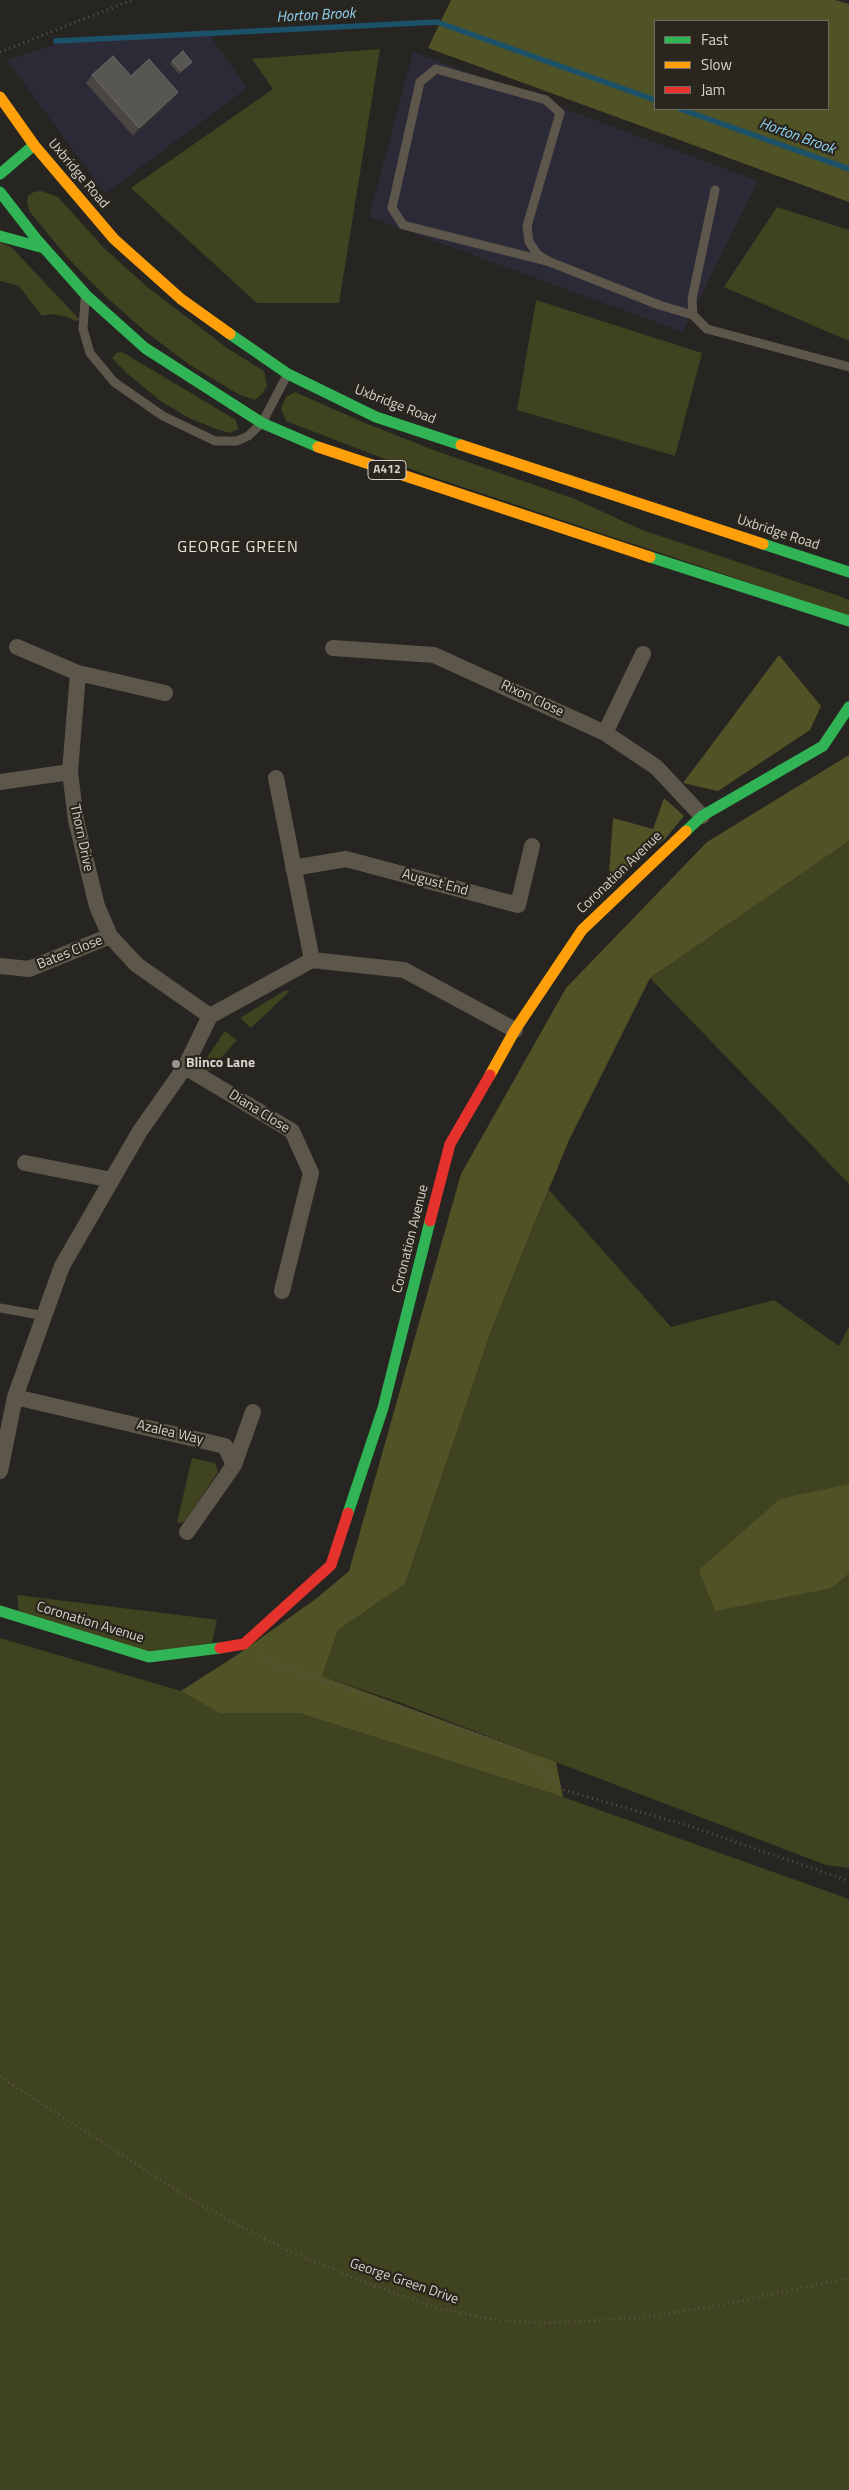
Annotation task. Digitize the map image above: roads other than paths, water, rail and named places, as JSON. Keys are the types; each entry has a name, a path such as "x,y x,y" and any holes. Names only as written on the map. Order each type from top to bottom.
{"main road":[{"name":"Uxbridge Road","path":"0,97 34,145 114,239 181,299 288,374 376,417 849,572"},
{"path":"0,174 34,145"},
{"name":"A412","path":"0,192 44,248 86,296 145,348 262,423 318,447 457,494 849,621"},
{"path":"0,236 44,248"},
{"name":"Coronation Avenue","path":"0,1611 149,1657 194,1653 244,1644 331,1564 383,1408 450,1144 515,1030 582,930 702,816 823,746 849,707"}],"street":[{"path":"18,647 78,673 165,693"},
{"name":"Rixon Close","path":"333,648 434,654 605,733 656,767 702,816"},
{"path":"605,733 643,654"},
{"name":"Thorn Drive","path":"78,673 70,772 76,820 97,906 110,936 137,965 210,1016"},
{"path":"0,782 70,772"},
{"path":"276,778 312,960"},
{"name":"August End","path":"293,868 346,859 518,905 532,846"},
{"name":"Bates Close","path":"0,966 29,969 110,936"},
{"path":"0,1471 15,1397 62,1266 140,1131 185,1067 210,1016 312,960 404,970 515,1030"},
{"name":"Diana Close","path":"185,1067 292,1131 311,1173 282,1291"},
{"path":"25,1163 112,1180"},
{"name":"Azalea Way","path":"15,1397 225,1446 234,1465"},
{"path":"187,1532 234,1465 253,1412"}],"lane":[{"path":"550,262 538,254 529,242 526,226 560,113 546,100 436,69 420,82 392,208 403,225 550,262 659,305 693,315 707,329 849,367"},
{"path":"693,315 692,299 715,190"},
{"path":"86,296 84,329 90,353 114,382 162,416 215,442 237,441 248,436 262,423 288,374"},
{"path":"0,1308 45,1316"}],"waterway":[{"name":"Horton Brook","path":"56,41 437,22 654,100"},
{"name":"Horton Brook","path":"683,110 849,169"}],"place":[{"name":"Blinco Lane","path":"176,1064"}],"district":[{"name":"GEORGE GREEN","path":"238,548"}]}
